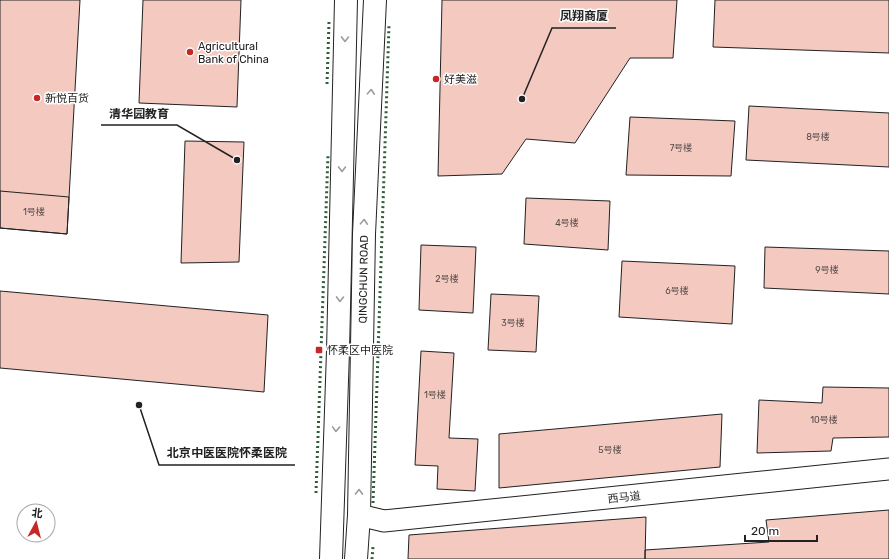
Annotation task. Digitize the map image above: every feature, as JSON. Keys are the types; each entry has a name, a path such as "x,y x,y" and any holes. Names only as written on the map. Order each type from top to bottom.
{"main road":[{"name":"QINGCHUN ROAD","path":"331,559 338,350 346,0"},
{"name":"QINGCHUN ROAD","path":"356,559 359,515 364,234 375,0"}],"street":[{"name":"西马道","path":"359,515 384,521 889,469"}],"building":[{"name":"新悦百货","path":"0,0 80,0 67,234 0,228"},
{"name":"Agricultural Bank of China","path":"143,0 241,0 237,107 139,103"},
{"path":"442,0 677,0 673,58 630,58 575,143 526,139 502,174 438,176"},
{"path":"715,0 889,0 889,53 713,47"},
{"path":"749,106 889,113 889,167 746,160"},
{"path":"630,117 735,121 731,176 626,175"},
{"path":"185,141 244,142 239,262 181,263"},
{"path":"0,191 69,197 67,234 0,228"},
{"path":"526,198 610,201 608,250 524,244"},
{"path":"421,245 476,247 473,313 419,310"},
{"path":"765,247 889,251 889,294 764,288"},
{"path":"622,261 735,266 732,324 619,317"},
{"path":"0,291 268,315 264,392 0,368"},
{"path":"491,294 539,296 536,352 488,350"},
{"path":"421,351 454,353 449,438 478,439 475,491 437,489 438,466 415,465"},
{"path":"823,387 889,388 889,437 833,438 831,451 757,453 759,400 822,403"},
{"path":"722,414 720,467 499,488 499,434"},
{"path":"889,510 889,559 645,559 645,550 769,542 766,520"},
{"path":"646,517 645,559 408,559 409,535"}],"hedge":[{"path":"327,84 329,22"},
{"path":"373,503 389,25"},
{"path":"316,493 328,154"},
{"path":"372,559 373,547"}],"place":[{"name":"Agricultural Bank of China","path":"190,52"},
{"name":"好美滋","path":"436,79"},
{"name":"新悦百货","path":"37,98"},
{"name":"凤翔商厦","path":"522,99"},
{"name":"清华园教育","path":"237,160"},
{"name":"怀柔区中医院","path":"319,350"},
{"name":"北京中医医院怀柔医院","path":"139,405"}]}
